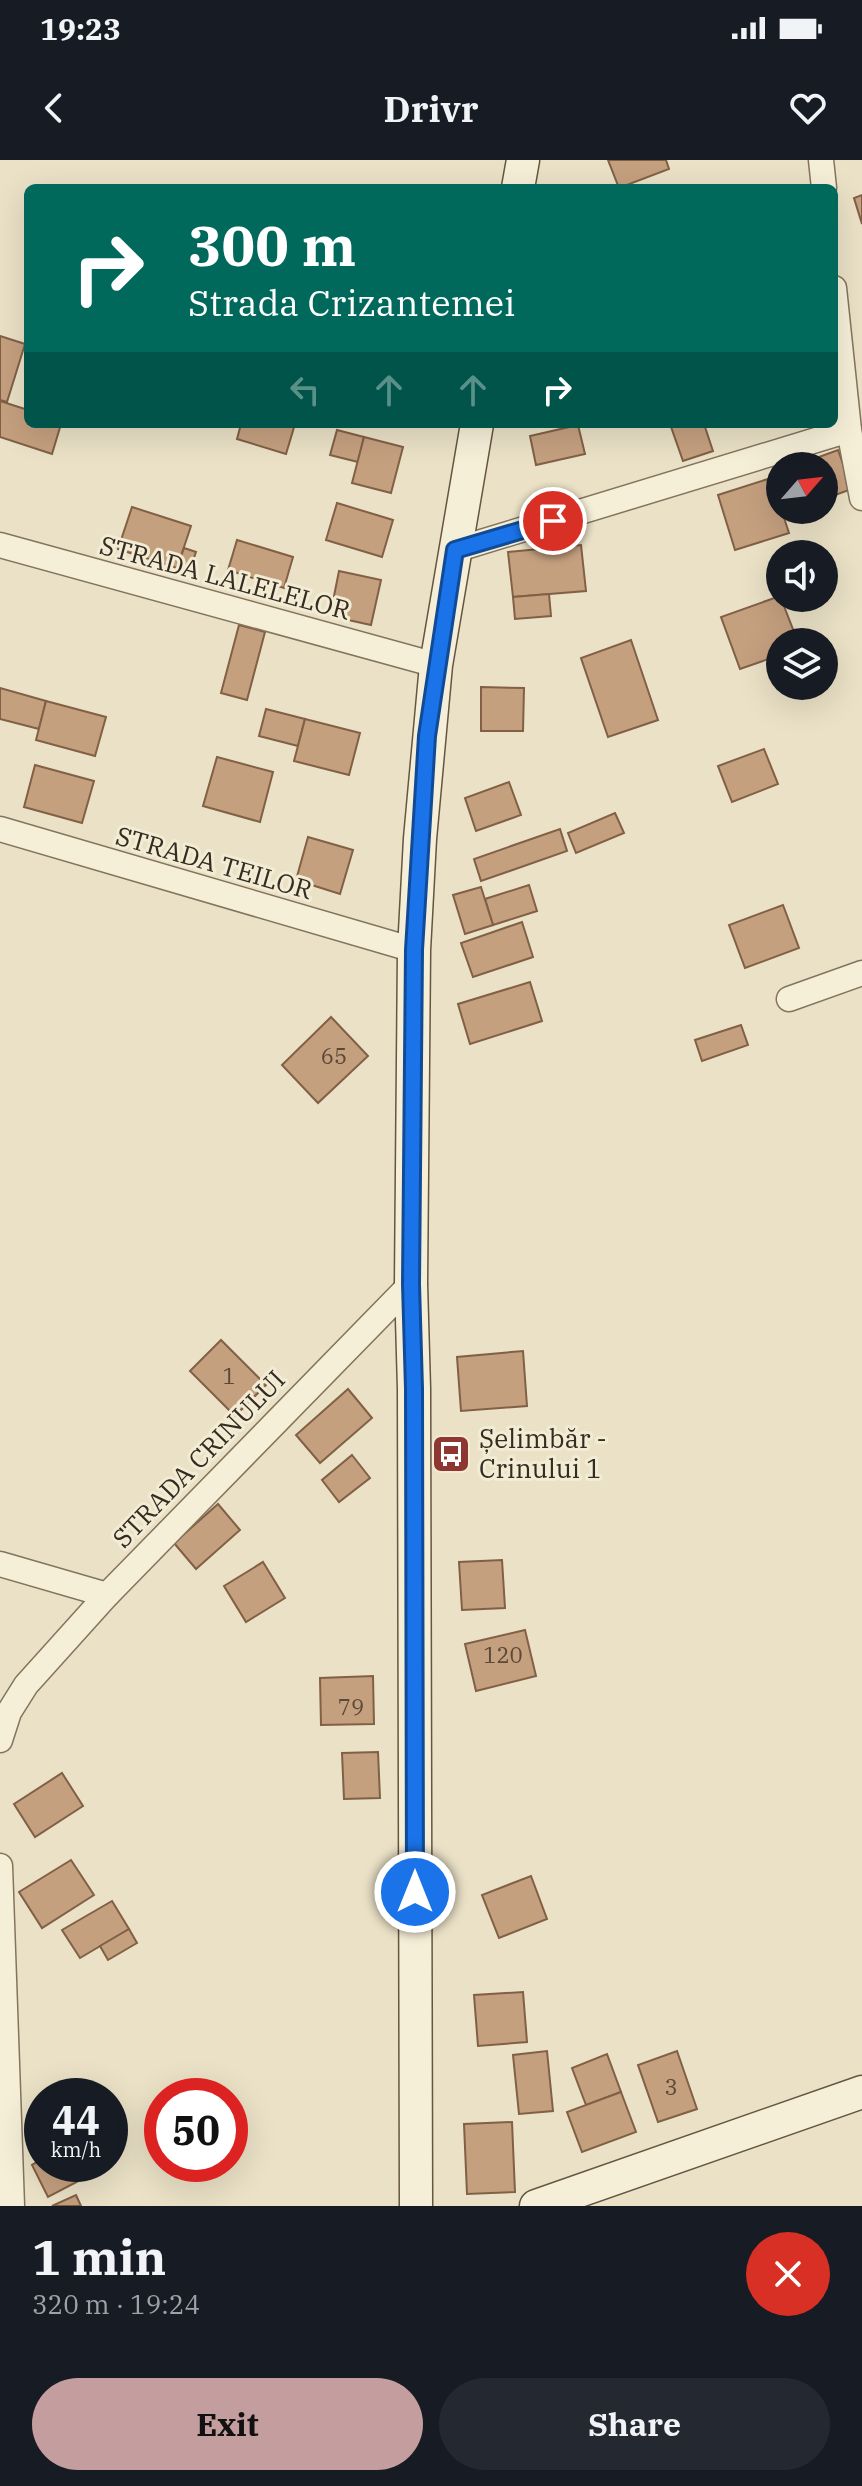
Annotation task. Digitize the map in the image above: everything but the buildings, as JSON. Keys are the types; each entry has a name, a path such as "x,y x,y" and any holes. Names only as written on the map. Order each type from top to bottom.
{"main road":[{"path":"519,184 523,160"},
{"path":"416,2206 411,1284 414,950 427,736 476,428"},
{"path":"536,2206 862,2092"}],"street":[{"path":"821,160 824,184"},
{"path":"838,326 849,430 862,498"},
{"path":"455,550 849,430"},
{"name":"STRADA LALELELOR","path":"0,545 436,665"},
{"name":"STRADA TEILOR","path":"0,829 414,950"},
{"path":"789,999 862,973"},
{"name":"STRADA CRINULUI","path":"0,1740 9,1712 26,1685 107,1595 411,1284"},
{"path":"0,1564 107,1595"},
{"path":"0,1866 8,2203"}],"place":[{"name":"Șelimbăr - Crinului 1","path":"451,1454"}],"route":[{"path":"415,1892 411,1284 413,980 427,736 455,550 553,521"}]}
